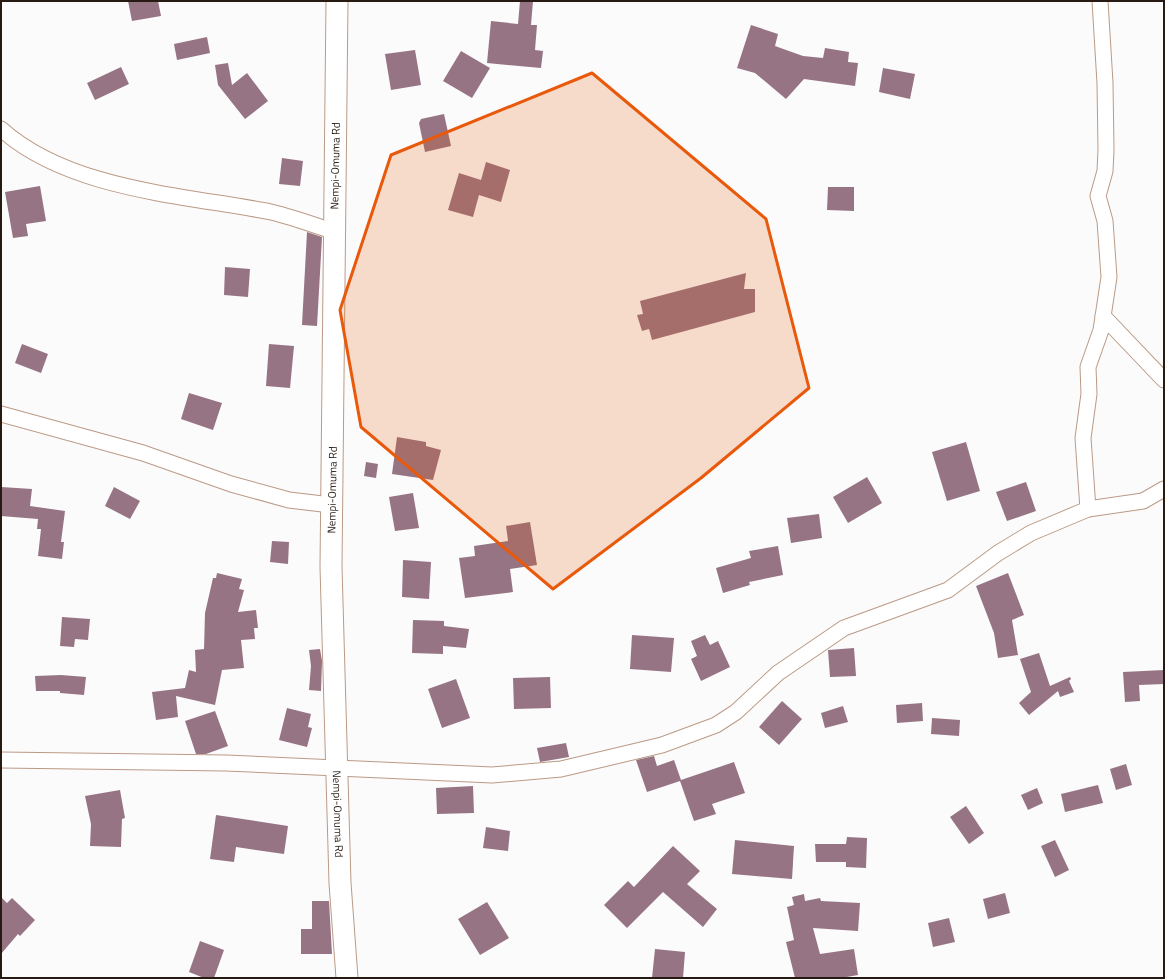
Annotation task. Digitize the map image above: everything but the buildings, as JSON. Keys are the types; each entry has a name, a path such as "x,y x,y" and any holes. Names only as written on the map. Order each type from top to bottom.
{"street":[{"name":"Nempi-Omuma Rd","path":"337,1 331,505 340,883 347,978"},
{"path":"1088,509 1083,438 1089,394 1088,367 1101,330 1109,277 1105,221 1098,196 1105,172 1106,150 1105,83 1100,1"},
{"path":"1,129 14,141 43,158 111,184 272,213 335,232"},
{"path":"1103,316 1164,380"},
{"path":"1,414 143,453 231,484 289,500 331,505"},
{"path":"1,760 204,763 492,775 561,769 662,745 716,725 732,715 778,673 828,637 844,628 948,590 998,554 1032,533 1088,509 1143,501 1164,489"}],"highlighted area":[{"path":"592,73 766,219 809,388 701,478 553,589 361,427 340,310 391,155"}]}
